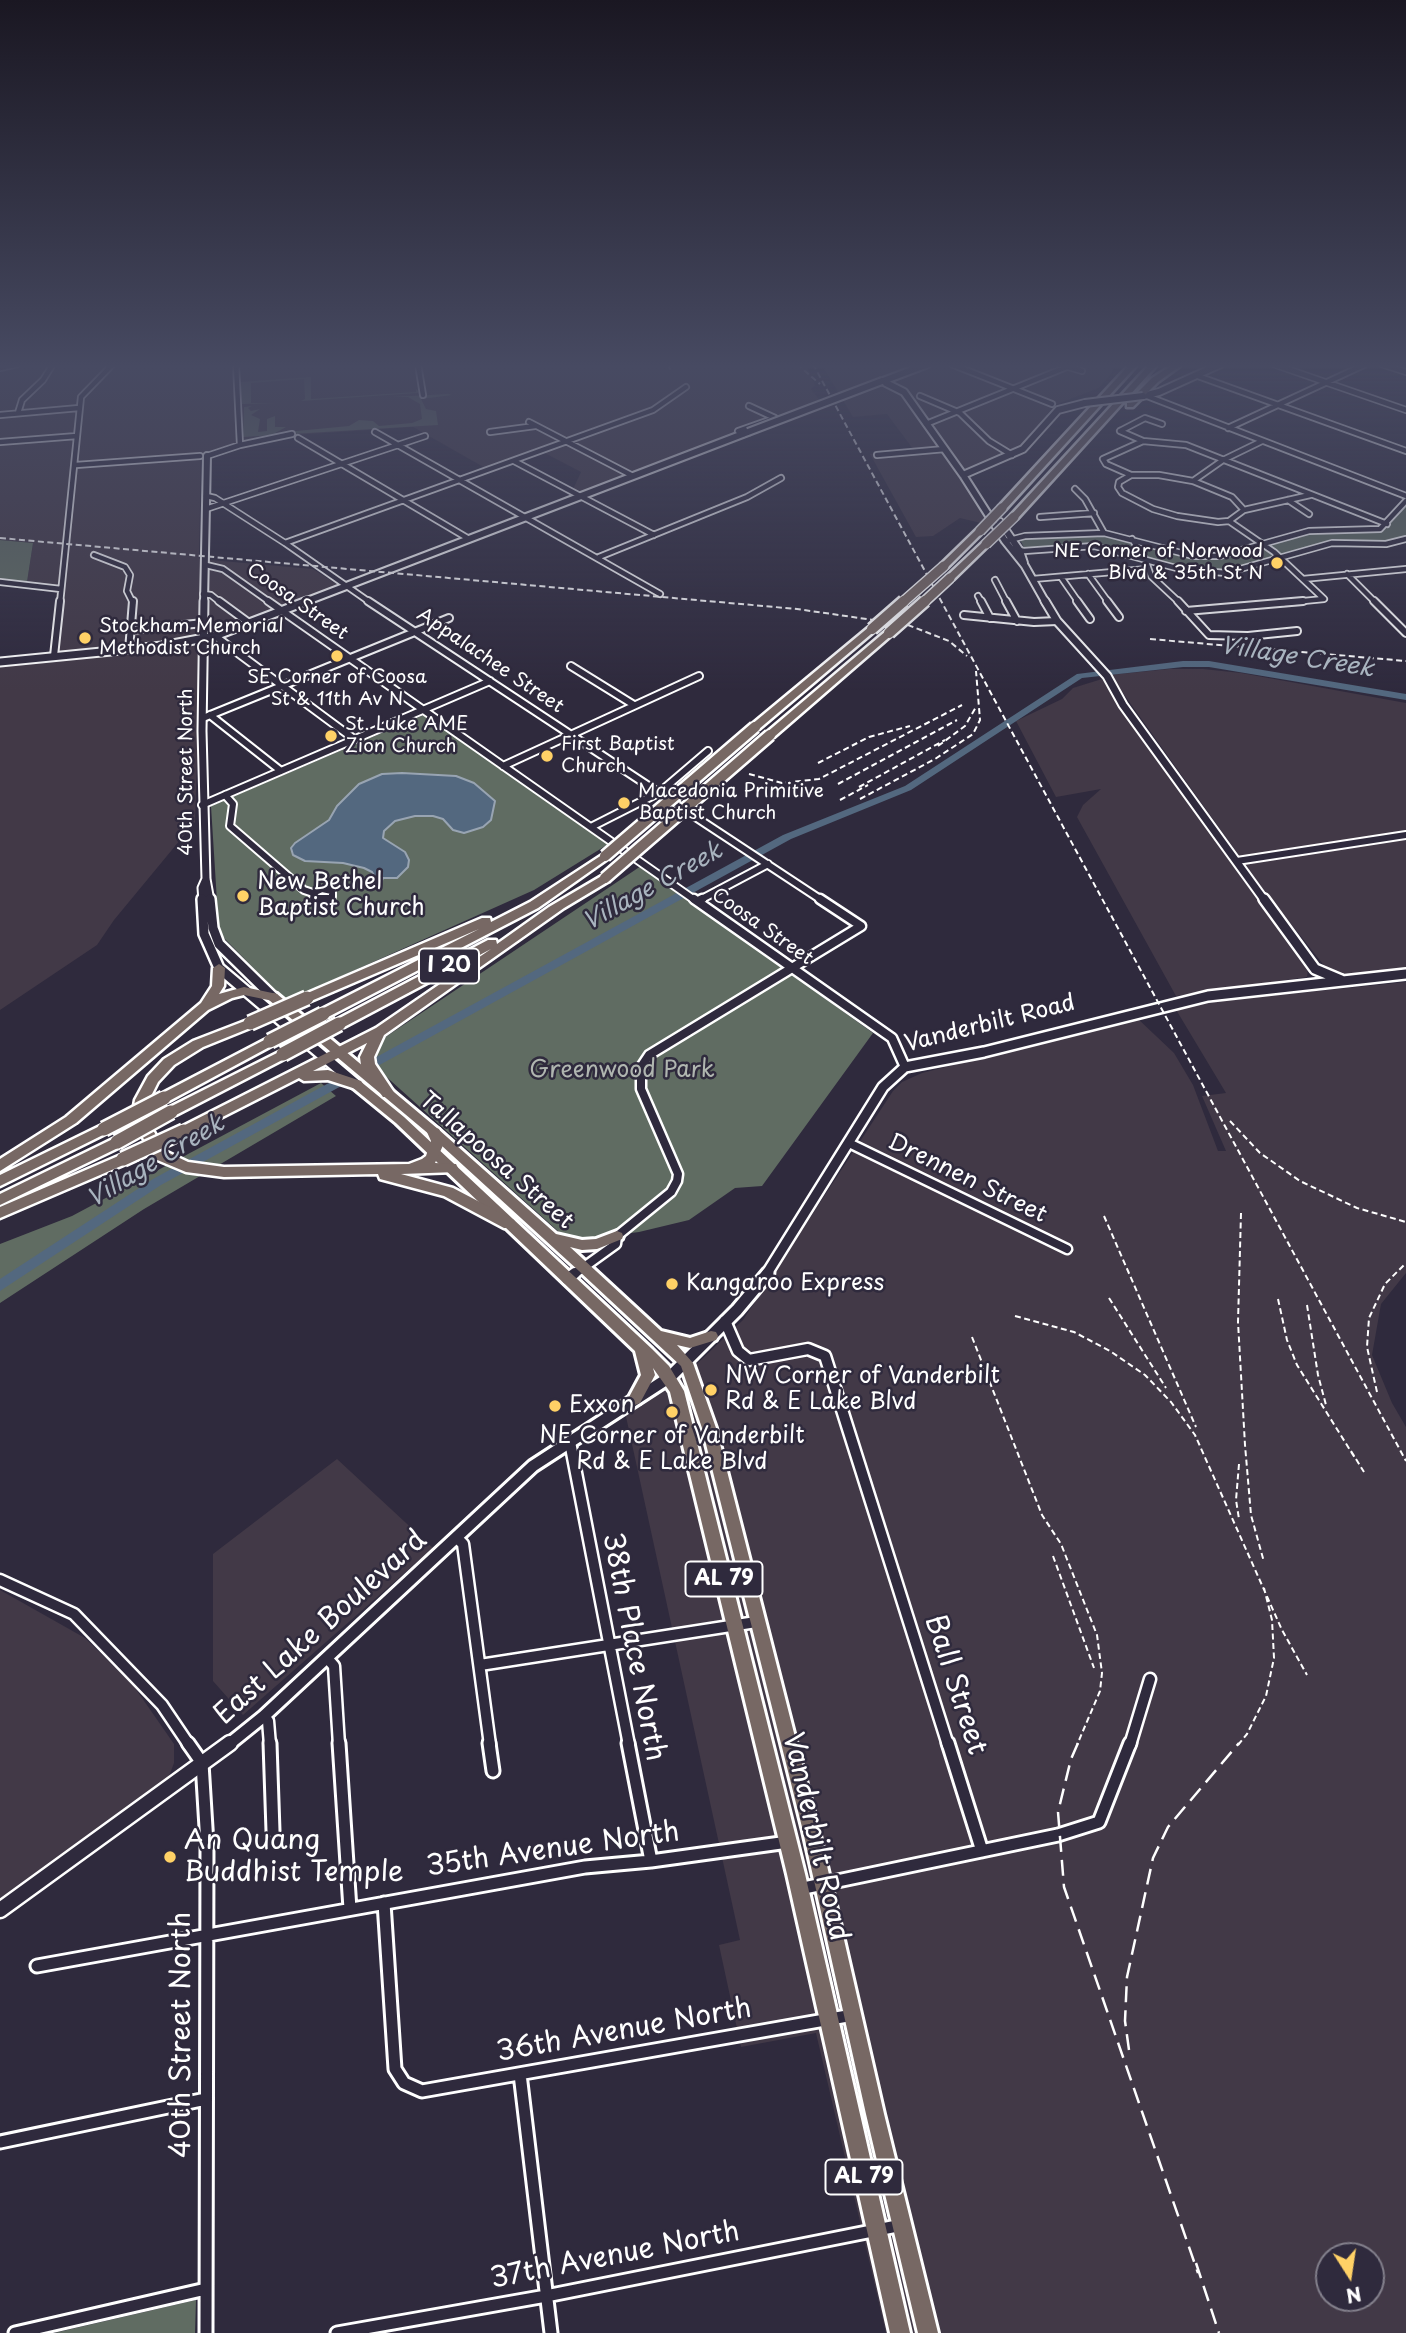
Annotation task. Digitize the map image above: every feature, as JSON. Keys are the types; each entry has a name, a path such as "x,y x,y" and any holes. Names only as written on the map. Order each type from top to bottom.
{"highway":[{"name":"I 20","path":"0,1181 534,905 605,856 872,629 944,566 1034,473"},
{"name":"I 20","path":"0,1200 283,1054 559,907 605,878 889,633 986,544 1056,473"},
{"path":"452,1168 236,1172 200,1170 160,1155 147,1137 139,1118 142,1100 153,1079 169,1062 198,1044 506,913 534,905"},
{"path":"0,1213 184,1131 341,1053 381,1031 559,907"},
{"path":"204,1007 218,986 217,964"},
{"path":"0,1166 71,1120 204,1007 228,995 244,991 273,997"},
{"path":"366,1078 368,1065 361,1061 381,1031"},
{"path":"267,1090 310,1074 366,1078 388,1094"},
{"path":"402,1169 427,1163 435,1153 438,1141 434,1132"},
{"path":"353,1170 399,1178 448,1192 509,1224"}],"main road":[{"path":"273,997 341,1053 361,1061"},
{"name":"Tallapoosa Street","path":"366,1078 435,1153 670,1377"},
{"name":"Tallapoosa Street","path":"388,1094 552,1238 686,1363"},
{"path":"552,1238 582,1245 597,1244 617,1236"},
{"path":"654,1333 690,1343 711,1336"},
{"path":"635,1399 648,1375 641,1347"},
{"name":"Vanderbilt Road","path":"686,1363 709,1428 824,1884 928,2333"},
{"name":"Vanderbilt Road","path":"670,1377 682,1409 788,1842 900,2333"}],"street":[{"path":"54,656 75,473"},
{"name":"40th Street North","path":"205,473 206,565 203,594 206,717 202,805 206,879"},
{"path":"206,509 319,473"},
{"path":"355,473 469,539"},
{"path":"446,473 599,557 660,594"},
{"path":"285,543 480,473"},
{"path":"535,473 653,535"},
{"path":"625,473 633,477"},
{"path":"0,662 130,650 205,639 644,473"},
{"path":"969,473 964,475 1020,551 1057,621 1104,673 1123,705 1315,968 1345,981"},
{"path":"1126,473 1193,481 1232,497 1244,510"},
{"path":"1193,481 1205,473"},
{"path":"1255,473 1387,524"},
{"path":"1260,473 1304,487 1352,511"},
{"path":"1345,473 1406,496"},
{"path":"1131,475 1119,482 1118,487 1134,500 1191,520 1229,521 1281,558 1322,598 1186,611"},
{"path":"599,557 769,487 781,478"},
{"path":"1075,489 1086,499 1104,533"},
{"path":"1229,521 1244,510 1310,495"},
{"name":"Appalachee Street","path":"206,496 285,543 861,926 792,967"},
{"path":"1288,500 1309,514"},
{"path":"1008,537 1104,533 1207,557 1220,556 1316,530 1375,530 1387,524 1406,501"},
{"path":"1040,517 1094,513"},
{"path":"1008,537 1010,549 1024,563"},
{"path":"1132,539 1145,559 1147,569 1209,635 1248,636 1297,631"},
{"path":"1010,549 1032,551 1094,546 1180,569 1226,573 1332,543 1377,544 1405,541"},
{"path":"1024,563 1026,554 1032,551"},
{"path":"94,555 125,568 130,575 127,591 133,599 130,650"},
{"name":"Coosa Street","path":"206,565 223,569 283,610 892,1038 905,1067"},
{"path":"1033,579 1147,569"},
{"path":"1303,579 1406,569"},
{"path":"1088,574 1119,617"},
{"path":"1347,574 1406,633"},
{"path":"1061,576 1090,619"},
{"path":"995,580 1017,621"},
{"path":"0,582 61,589"},
{"path":"203,594 211,595 249,623"},
{"path":"978,596 990,618"},
{"path":"964,615 1017,621 1057,621"},
{"path":"206,717 449,618"},
{"path":"131,630 204,623"},
{"path":"215,636 354,739"},
{"path":"571,666 634,705"},
{"path":"503,766 699,676"},
{"path":"202,805 490,681"},
{"path":"206,717 281,771"},
{"path":"591,827 660,792 708,751"},
{"path":"225,795 233,804 230,826 304,890 313,894"},
{"path":"1237,861 1406,835"},
{"path":"696,900 766,862"},
{"path":"206,879 213,928 219,944 273,997"},
{"path":"206,879 202,888 204,934 217,964 244,991 327,1060 340,1075"},
{"path":"567,1279 616,1244 617,1236 671,1192 677,1181 678,1174 639,1078 645,1061 662,1046 792,967"},
{"path":"1304,986 1313,980 1315,968"},
{"name":"Vanderbilt Road","path":"670,1377 686,1363 773,1267 851,1144 883,1087 905,1067 984,1052 1174,1003 1406,974"},
{"name":"Drennen Street","path":"851,1144 1067,1250"},
{"name":"Ball Street","path":"725,1321 738,1351 749,1360 808,1349 825,1356 982,1851"},
{"name":"East Lake Boulevard","path":"0,1910 264,1716 533,1466 670,1377"},
{"name":"38th Place North","path":"569,1442 651,1861"},
{"path":"457,1538 463,1544 493,1771"},
{"path":"0,1580 74,1614 162,1705 202,1763"},
{"path":"480,1665 756,1622"},
{"path":"327,1658 334,1666 350,1909"},
{"path":"799,1889 1058,1835 1099,1822 1137,1726 1150,1679"},
{"path":"264,1716 268,1721 270,1734 273,1831"},
{"name":"40th Street North","path":"202,1763 207,1844 206,2333"},
{"name":"35th Avenue North","path":"37,1966 585,1867 651,1861 788,1842"},
{"name":"36th Avenue North","path":"384,1903 395,2069 404,2083 422,2091 853,2015"},
{"path":"520,2074 551,2333"},
{"path":"0,2142 206,2099"},
{"name":"37th Avenue North","path":"337,2333 546,2296 902,2225"},
{"path":"15,2333 206,2289"}],"shaded area":[{"path":"0,473 201,473 199,559 313,569 338,585 201,638 195,822 114,920 97,945 0,1010 0,660 49,654 57,586 27,582 33,543 0,540"},
{"path":"581,473 635,473 569,498"},
{"path":"880,473 961,473 958,474 986,518 981,523 960,518 933,536 916,537"},
{"path":"1169,669 1241,673 1406,703 1406,970 1349,977 1337,975 1326,968 1260,885 1110,675"},
{"path":"1102,679 1308,969 1307,977 1176,996 1077,817 1083,805 1101,789 1056,797 1016,721 1062,699 1073,688"},
{"path":"1406,982 1406,1273 1381,1304 1372,1355 1392,1403 1406,1427 1406,2333 886,2333 816,2033 741,2047 719,1945 740,1940 625,1412 682,1378 743,1320 893,1091 902,1082 922,1073 1137,1018 1174,1053 1193,1085 1218,1151 1226,1151 1202,1096 1226,1093 1175,1008"},
{"path":"337,1459 433,1548 243,1715 213,1681 213,1554"},
{"path":"0,1590 85,1638 133,1685 174,1744 174,1763 168,1779 0,1900"}],"green space":[{"path":"1406,505 1406,537 1383,543 1331,542 1223,571 1180,568 1095,545 1025,549 1019,538 1104,535 1209,559 1225,557 1311,531 1383,528"},
{"path":"0,540 33,543 27,582 0,579"},
{"path":"424,715 610,843 534,890 286,1001 219,933 211,806"},
{"name":"Greenwood Park","path":"641,866 873,1033 762,1186 735,1188 689,1220 639,1232 569,1241 381,1072 375,1054 384,1038"},
{"path":"321,1083 336,1096 144,1209 0,1303 0,1244 72,1216"},
{"path":"196,2300 195,2333 54,2333"}],"water":[{"path":"382,774 456,776 474,783 495,801 491,820 483,827 464,833 453,830 443,819 433,816 415,816 395,821 384,831 383,838 405,852 409,860 408,867 397,878 383,878 380,885 372,872 364,868 343,863 305,861 293,855 291,848 295,843 329,820 337,806 359,784"}],"waterway":[{"name":"Village Creek","path":"0,1286 157,1182 787,837 908,788 1080,676 1183,664 1209,664 1406,697"}],"railway":[{"path":"872,473 1406,1461"},
{"path":"0,538 797,609 908,625 949,641 967,656"},
{"path":"1150,639 1406,661"},
{"path":"860,799 935,759 973,734 980,720 976,671"},
{"path":"749,774 782,783 819,779 962,705"},
{"path":"938,746 965,726 976,707"},
{"path":"838,784 957,720"},
{"path":"818,763 869,737 910,726"},
{"path":"859,787 945,740"},
{"path":"840,800 868,785"},
{"path":"1230,1121 1260,1153 1300,1181 1357,1208 1406,1222"},
{"path":"1241,1213 1238,1322 1245,1445 1251,1515 1264,1562"},
{"path":"1104,1216 1196,1427"},
{"path":"1377,1392 1367,1347 1369,1318 1385,1284 1406,1263"},
{"path":"1109,1298 1166,1388"},
{"path":"1278,1299 1287,1340 1297,1365 1355,1458"},
{"path":"1307,1305 1318,1375 1326,1405"},
{"path":"1015,1316 1074,1332 1110,1351 1145,1375 1171,1402 1195,1435 1265,1592"},
{"path":"972,1337 1042,1515 1061,1544 1097,1635 1102,1673 1100,1691 1077,1745"},
{"path":"1351,1451 1364,1472"},
{"path":"1239,1464 1236,1500 1239,1519"},
{"path":"1053,1556 1094,1668"},
{"path":"1238,1745 1247,1734 1266,1696 1274,1658 1272,1620 1265,1592"},
{"path":"1265,1592 1307,1675"},
{"path":"1078,1743 1071,1759 1058,1812 1064,1887 1198,2273"},
{"path":"1129,2050 1125,2021 1127,1977 1153,1858 1168,1827 1239,1743"},
{"path":"1196,2263 1219,2333"}],"place":[{"name":"NE Corner of Norwood Blvd & 35th St N","path":"1277,563"},
{"name":"Stockham Memorial Methodist Church","path":"85,638"},
{"name":"SE Corner of Coosa St & 11th Av N","path":"337,656"},
{"name":"St. Luke AME Zion Church","path":"331,736"},
{"name":"First Baptist Church","path":"547,756"},
{"name":"Macedonia Primitive Baptist Church","path":"624,803"},
{"name":"New Bethel Baptist Church","path":"243,896"},
{"name":"Kangaroo Express","path":"672,1284"},
{"name":"NW Corner of Vanderbilt Rd & E Lake Blvd","path":"711,1390"},
{"name":"Exxon","path":"555,1406"},
{"name":"NE Corner of Vanderbilt Rd & E Lake Blvd","path":"672,1412"},
{"name":"An Quang Buddhist Temple","path":"170,1857"}]}
